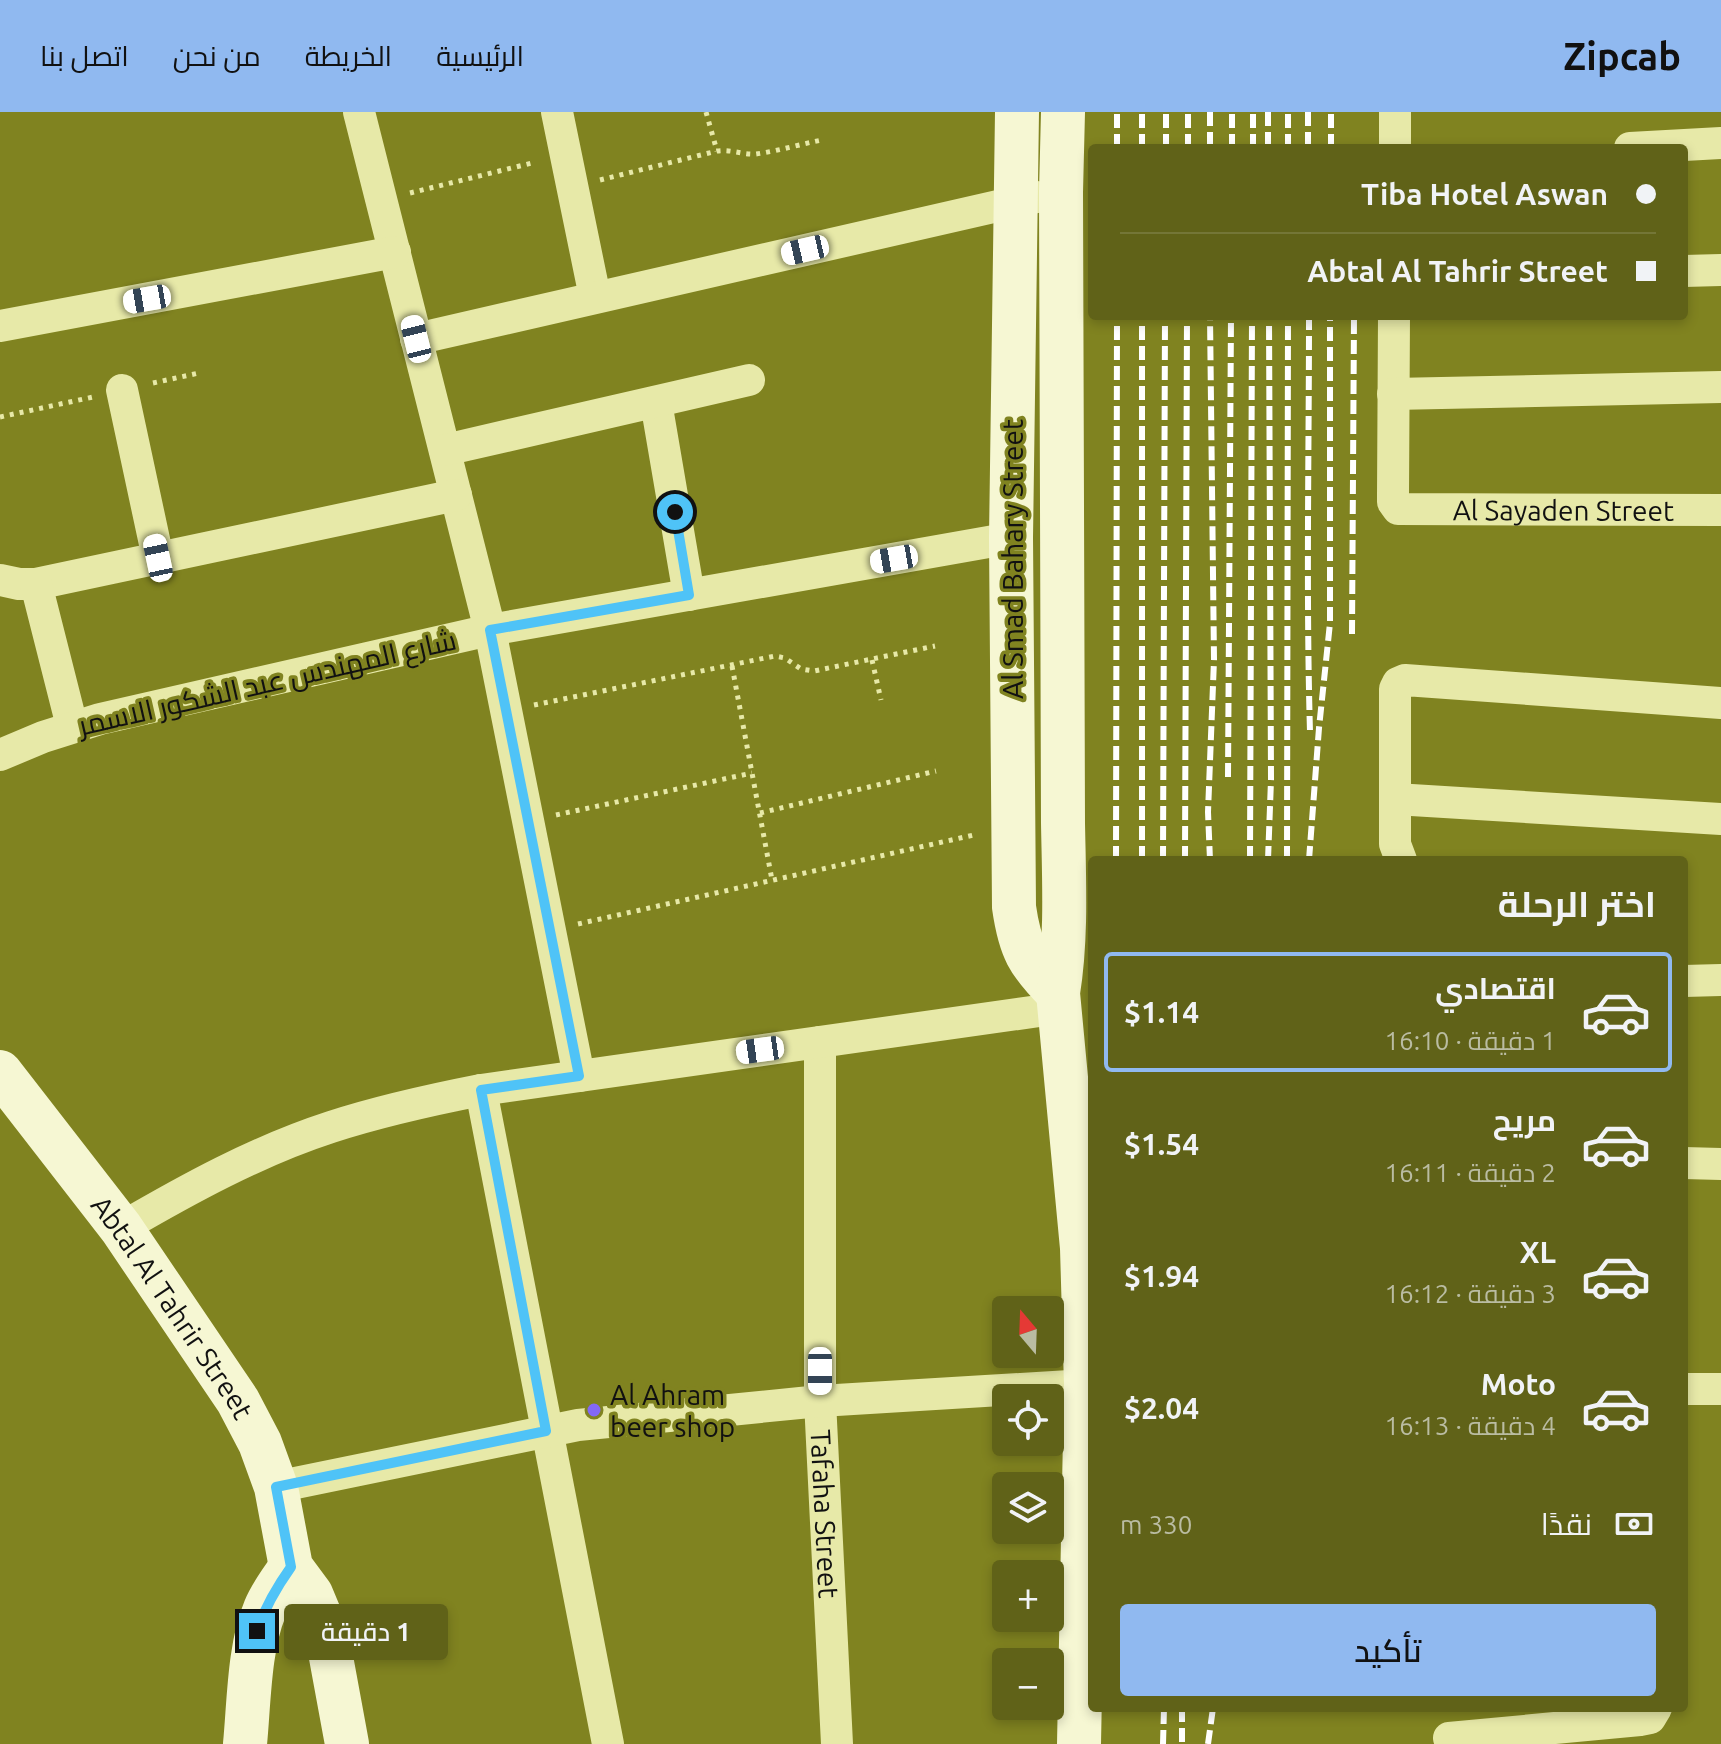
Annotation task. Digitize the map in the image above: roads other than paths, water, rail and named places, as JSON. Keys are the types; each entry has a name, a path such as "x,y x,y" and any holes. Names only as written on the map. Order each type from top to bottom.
{"street":[{"path":"359,112 490,630 579,1076"},
{"path":"557,112 595,297"},
{"name":"Al Smad Bahary Street","path":"1017,112 1011,538 1014,907 1018,935 1028,958 1059,1000"},
{"name":"Al Smad Bahary Street","path":"1063,112 1065,905 1059,1000 1082,1248 1086,1385 1079,1744"},
{"path":"1395,112 1395,144"},
{"path":"1688,145 1721,143"},
{"path":"416,339 1061,192"},
{"path":"0,326 395,252"},
{"path":"1688,271 1721,270"},
{"path":"1394,320 1393,394 1721,387"},
{"path":"445,450 749,380"},
{"path":"122,390 158,558"},
{"name":"Al Sayaden Street","path":"1393,394 1393,502 1398,509 1721,510"},
{"path":"656,402 689,595"},
{"path":"0,580 36,584 456,495"},
{"name":"شارع المهندس عبد الشكور الاسمر","path":"0,755 72,726 490,630 1011,538"},
{"path":"36,584 72,726"},
{"path":"1400,856 1395,844 1395,689 1398,683 1405,680 1721,703"},
{"path":"1395,799 1721,819"},
{"path":"1688,981 1721,980"},
{"path":"121,1228 188,1189 272,1149 330,1127 390,1110 481,1090 820,1042 1059,1000"},
{"name":"Tafaha Street","path":"820,1042 820,1401 837,1744"},
{"name":"Abtal Al Tahrir Street","path":"0,1072 121,1228 238,1401 260,1443 276,1487 291,1567 311,1594 326,1630 347,1744"},
{"path":"481,1090 608,1744"},
{"path":"1688,1163 1721,1164"},
{"path":"276,1487 578,1425 820,1401 1086,1385"},
{"path":"1688,1389 1721,1389"},
{"path":"245,1744 257,1631 265,1608 291,1567"},
{"path":"1449,1730 1640,1720 1650,1718 1654,1712"}],"railway":[{"path":"1117,112 1117,144"},
{"path":"1142,112 1142,144"},
{"path":"1166,112 1166,144"},
{"path":"1188,112 1188,144"},
{"path":"1210,112 1210,144"},
{"path":"1232,112 1232,144"},
{"path":"1253,112 1253,144"},
{"path":"1268,112 1268,144"},
{"path":"1288,112 1288,144"},
{"path":"1308,112 1308,144"},
{"path":"1331,112 1331,144"},
{"path":"1116,856 1117,320"},
{"path":"1142,320 1142,856"},
{"path":"1163,856 1165,320"},
{"path":"1185,856 1187,320"},
{"path":"1210,320 1214,660 1208,812 1210,856"},
{"path":"1228,777 1231,320"},
{"path":"1250,856 1252,320"},
{"path":"1268,856 1271,780 1269,320"},
{"path":"1287,856 1288,320"},
{"path":"1309,320 1310,732"},
{"path":"1309,856 1330,623 1330,320"},
{"path":"1352,634 1354,320"},
{"path":"1163,1744 1164,1712"},
{"path":"1182,1712 1182,1744"},
{"path":"1208,1744 1212,1712"}],"place":[{"name":"Al Ahram beer shop","path":"594,1410"}]}
